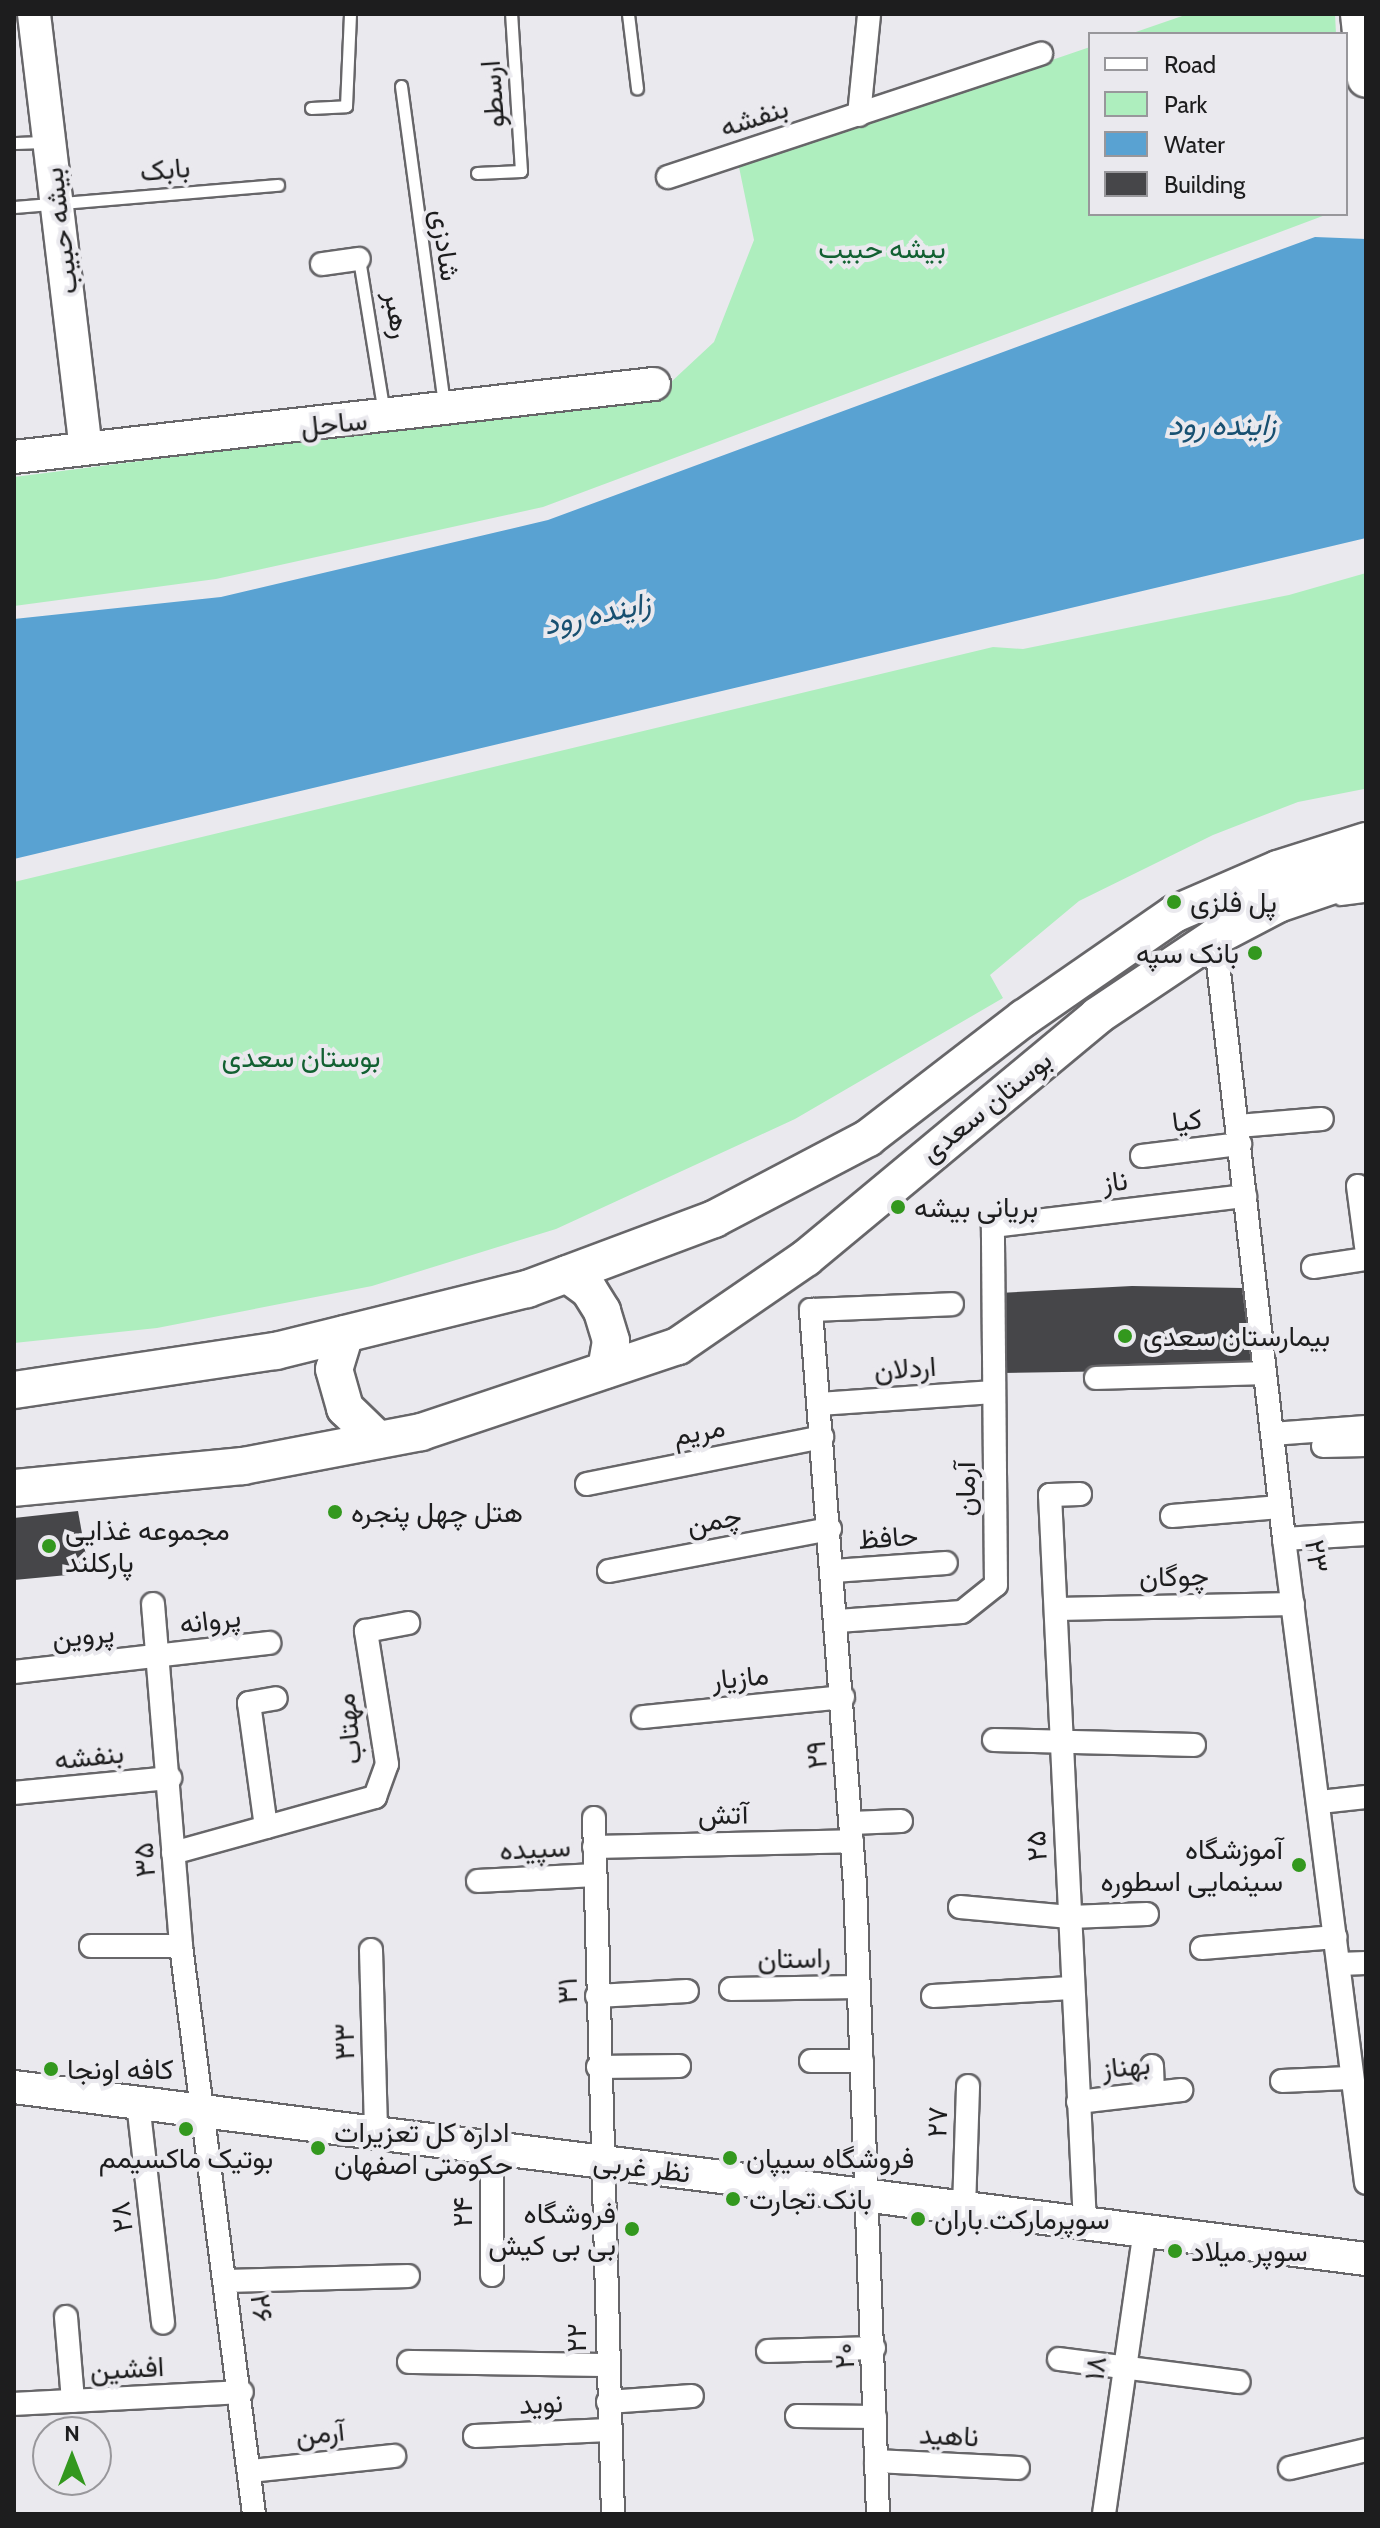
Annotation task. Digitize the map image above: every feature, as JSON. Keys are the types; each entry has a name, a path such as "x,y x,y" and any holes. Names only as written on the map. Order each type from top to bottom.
{"main road":[{"name":"بیشه حبیب","path":"34,14 86,448"},
{"path":"1359,14 1366,79"},
{"name":"ساحل","path":"14,457 445,411 654,384"},
{"name":"بوستان سعدی","path":"14,1488 243,1466 421,1432 678,1346 806,1258 1097,1016 1223,934 1363,862"},
{"name":"بوستان سعدی","path":"14,1390 276,1351 567,1274 714,1219 868,1138 1024,1018 1174,914 1278,869 1363,862"},
{"path":"567,1274 589,1290 602,1311 611,1341 606,1370"},
{"path":"345,1334 334,1369 345,1408 378,1440"},
{"name":"نظر غربی","path":"14,2087 1366,2259"}],"street":[{"path":"859,115 869,14"},
{"name":"بنفشه","path":"668,177 1041,54"},
{"name":"رهبر","path":"322,264 359,259"},
{"name":"۲۳","path":"1223,934 1245,1196 1280,1507 1339,1964 1356,2054 1349,2078 1366,2183"},
{"name":"کیا","path":"1142,1156 1322,1119"},
{"path":"1358,1186 1366,1246"},
{"name":"ناز","path":"993,1226 1245,1196"},
{"name":"آرمان","path":"838,1621 962,1612 996,1585 993,1226"},
{"path":"1313,1267 1366,1259"},
{"name":"۲۹","path":"870,2196 838,1621 811,1310 952,1304"},
{"path":"1096,1378 1265,1373"},
{"name":"اردلان","path":"819,1404 994,1392"},
{"path":"1272,1434 1366,1427"},
{"name":"مریم","path":"587,1484 822,1437"},
{"path":"1323,1446 1366,1445"},
{"name":"۲۵","path":"1080,1494 1050,1495 1071,1988 1085,2223"},
{"path":"1172,1516 1280,1507"},
{"name":"چمن","path":"609,1571 830,1529"},
{"path":"1284,1539 1366,1534"},
{"name":"حافظ","path":"834,1571 946,1563"},
{"name":"۳۵","path":"153,1604 170,1778 181,1946 201,2111"},
{"name":"چوگان","path":"1057,1609 1293,1604"},
{"name":"مهتاب","path":"173,1853 375,1797 387,1764 366,1631 408,1623"},
{"name":"پروانه","path":"159,1657 269,1643"},
{"name":"پروین","path":"14,1672 159,1657"},
{"name":"مازیار","path":"643,1717 843,1697"},
{"path":"266,1827 249,1703 276,1698"},
{"path":"994,1740 1194,1745"},
{"name":"بنفشه","path":"14,1793 170,1778"},
{"path":"1320,1802 1366,1797"},
{"name":"۳۱","path":"594,1818 598,2067 605,2162"},
{"name":"آتش","path":"594,1847 852,1832 901,1821"},
{"name":"سپیده","path":"478,1881 595,1875"},
{"path":"960,1907 1070,1917 1147,1914"},
{"path":"1202,1948 1336,1937"},
{"path":"91,1946 181,1946"},
{"name":"۳۳","path":"371,1950 376,2133"},
{"path":"1339,1964 1366,1963"},
{"name":"راستان","path":"731,1989 859,1987"},
{"path":"933,1996 1071,1988"},
{"path":"597,1996 687,1991"},
{"path":"811,2061 862,2061"},
{"path":"598,2067 679,2066"},
{"path":"1152,2066 1153,2093"},
{"path":"1282,2081 1349,2078"},
{"name":"۲۷","path":"964,2208 968,2086"},
{"name":"بهناز","path":"1078,2102 1181,2090"},
{"name":"۲۸","path":"138,2103 163,2323"},
{"name":"۲۶","path":"201,2111 228,2281 254,2514"},
{"name":"۲۴","path":"492,2148 492,2275"},
{"name":"۲۲","path":"605,2162 607,2365 613,2514"},
{"name":"۲۰","path":"870,2196 878,2514"},
{"name":"۱۸","path":"1104,2514 1145,2231"},
{"path":"228,2281 408,2276"},
{"path":"66,2317 73,2401"},
{"path":"768,2351 874,2348"},
{"path":"1059,2359 1239,2382"},
{"path":"409,2362 607,2365"},
{"name":"افشین","path":"14,2404 242,2392"},
{"path":"608,2402 692,2396"},
{"path":"797,2416 875,2417"},
{"name":"نوید","path":"475,2436 609,2430"},
{"path":"1290,2468 1366,2450"},
{"name":"آرمن","path":"251,2471 394,2456"},
{"name":"ناهید","path":"876,2461 1018,2468"}],"lane":[{"path":"311,108 346,106 350,14"},
{"name":"ارسطو","path":"477,173 521,171 511,14"},
{"path":"628,14 637,88"},
{"name":"شادزی","path":"401,86 445,411"},
{"path":"14,143 49,142"},
{"name":"بابک","path":"14,207 278,185"},
{"name":"رهبر","path":"359,259 385,417"}],"green space":[{"path":"1188,14 1335,14 1336,32 1136,32"},
{"name":"بیشه حبیب","path":"1088,48 1088,216 1323,216 543,507 216,579 14,606 14,477 656,396 714,342 754,240 739,167"},
{"name":"بوستان سعدی","path":"1366,573 1364,789 1298,802 1213,835 1079,901 990,975 1003,998 795,1119 556,1229 372,1286 157,1328 14,1343 14,882 993,647 1023,649 1289,595"}],"water":[{"name":"زاینده رود","path":"1315,237 1366,239 1366,538 14,859 14,619 221,597 548,520"}],"building":[{"name":"بیمارستان سعدی","path":"1132,1286 1242,1288 1252,1369 1002,1373 999,1293"},
{"name":"مجموعه غذایی پارکلند","path":"78,1511 89,1573 14,1580 14,1518"}],"place":[{"name":"پل فلزی","path":"1174,902"},
{"name":"بانک سپه","path":"1255,953"},
{"name":"بریانی بیشه","path":"898,1207"},
{"name":"بیمارستان سعدی","path":"1125,1336"},
{"name":"هتل چهل پنجره","path":"335,1512"},
{"name":"مجموعه غذایی پارکلند","path":"49,1546"},
{"name":"آموزشگاه سینمایی اسطوره","path":"1299,1865"},
{"name":"کافه اونجا","path":"51,2069"},
{"name":"بوتیک ماکسیمم","path":"186,2129"},
{"name":"اداره کل تعزیرات حکومتی اصفهان","path":"318,2148"},
{"name":"فروشگاه سیپان","path":"730,2158"},
{"name":"بانک تجارت","path":"733,2199"},
{"name":"سوپرمارکت باران","path":"918,2219"},
{"name":"فروشگاه بی بی کیش","path":"632,2229"},
{"name":"سوپر میلاد","path":"1175,2251"}]}
